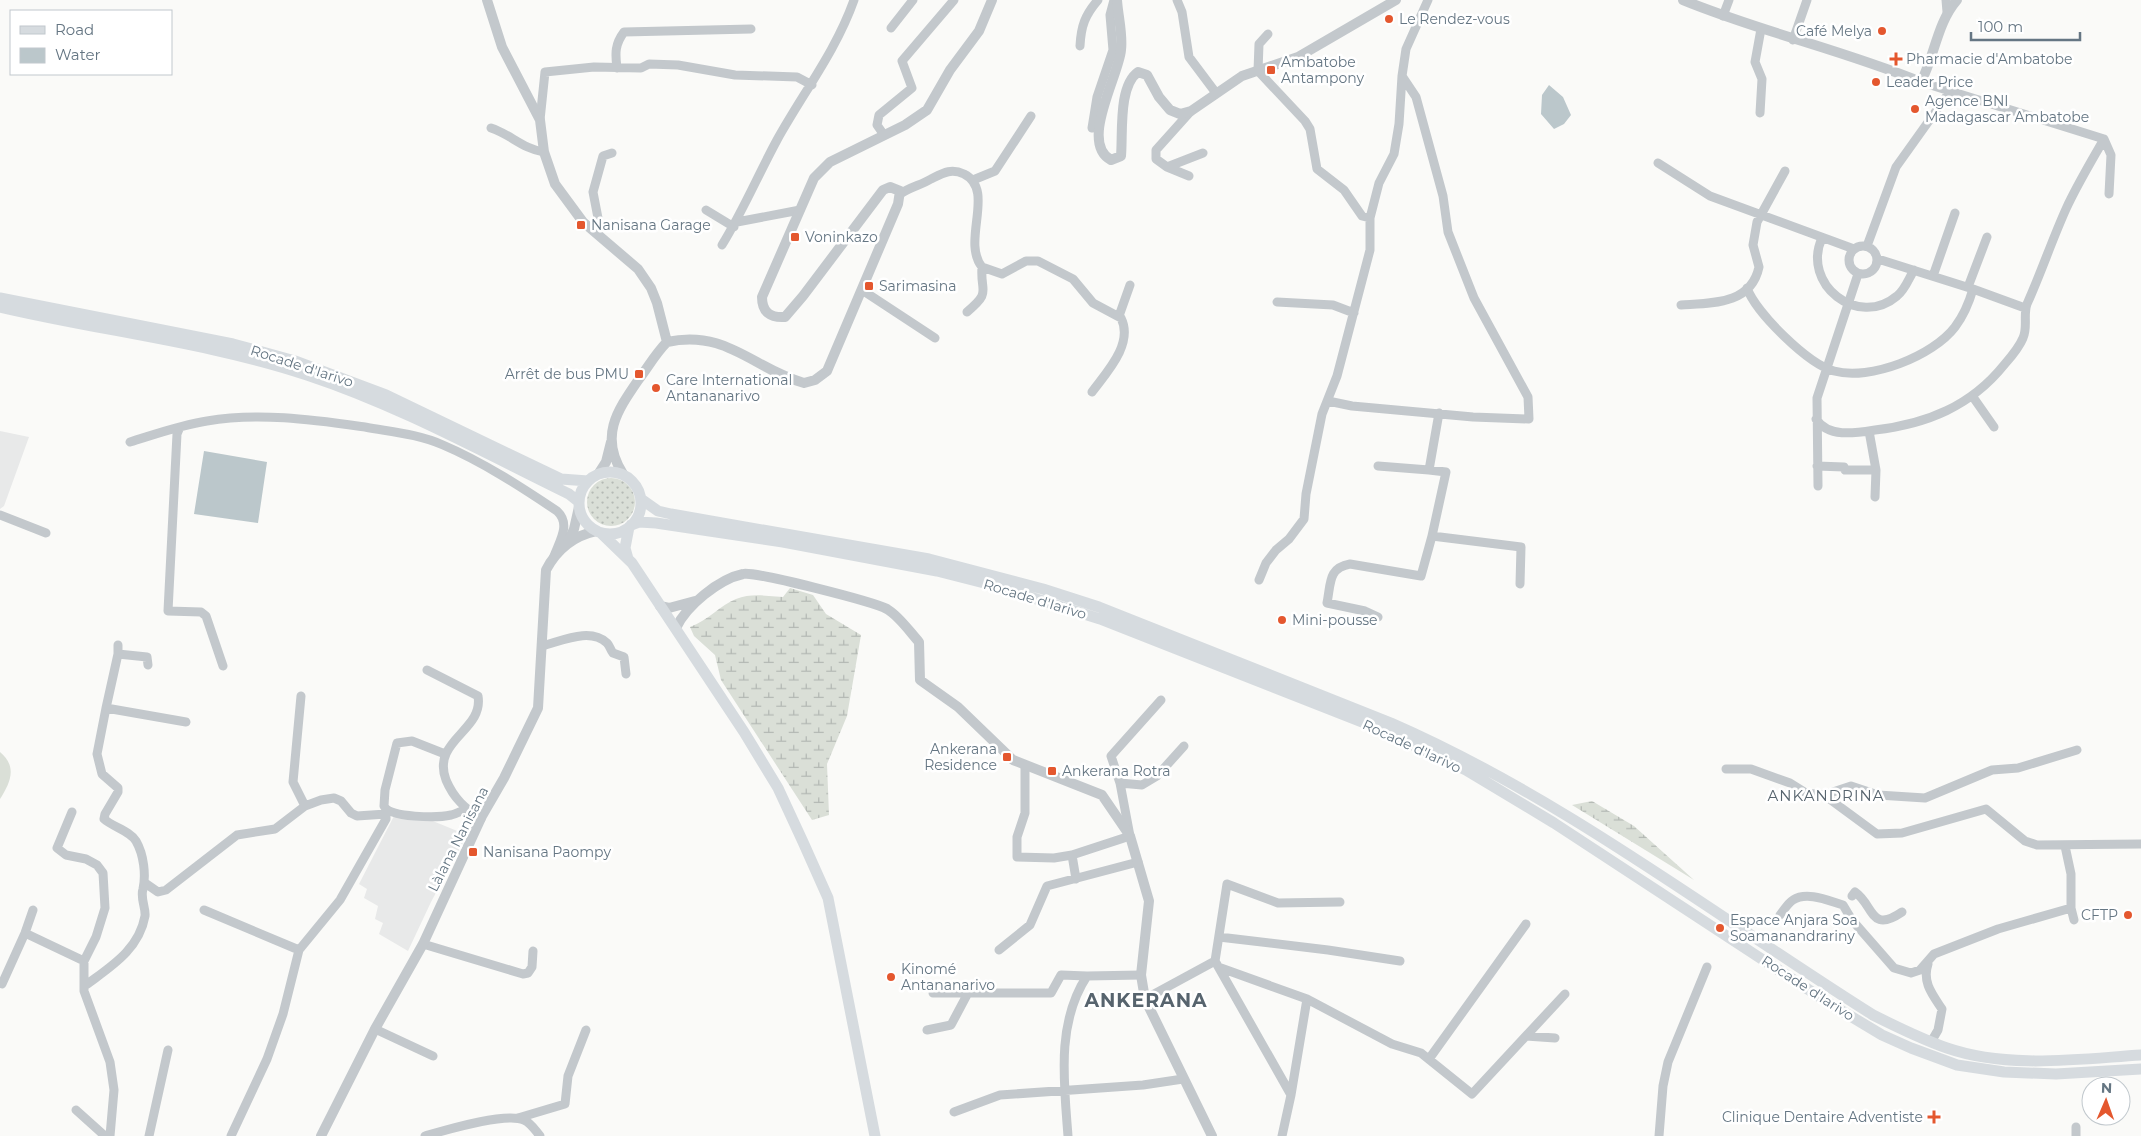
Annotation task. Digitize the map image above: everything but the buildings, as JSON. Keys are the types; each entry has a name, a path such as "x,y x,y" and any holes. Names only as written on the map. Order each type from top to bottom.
{"main road":[{"name":"Rocade d'Iarivo","path":"0,298 233,344 295,362 386,395 561,479 588,482"},
{"name":"Rocade d'Iarivo","path":"0,307 118,332 229,352 307,375 380,403 569,494 579,505"},
{"path":"598,532 616,533 630,526 638,516 641,499 635,483 623,474 611,471 599,474 588,482 581,492 579,505 585,522 628,559 676,628 778,788 828,898 875,1136"},
{"name":"Rocade d'Iarivo","path":"641,499 658,511 671,514 929,559 1043,589 1108,611 1427,738 1540,800 1865,1010 1931,1042 1971,1054 2015,1060 2064,1060 2141,1055"},
{"name":"Rocade d'Iarivo","path":"630,526 639,522 656,523 874,558 992,586 1100,619 1368,724 1466,770 1554,823 1832,1004 1882,1035 1911,1048 1957,1065 2004,1072 2056,1074 2141,1069"},
{"path":"628,559 625,548 630,526"}],"street":[{"path":"487,0 502,47 540,120"},
{"path":"722,245 736,224 777,140 812,85 839,35 854,0"},
{"path":"891,28 913,0"},
{"path":"884,135 876,124 879,115 912,88 902,61 954,0"},
{"path":"599,474 606,462 612,441 613,422 617,411 667,342 678,340 716,341 804,383 815,380 826,371 898,204 900,191 895,188 883,190 803,296 785,317 776,318 767,313 762,305 762,297 814,178 830,162 905,125 927,110 950,70 979,31 992,0"},
{"path":"1080,46 1081,26 1087,13 1098,0"},
{"path":"1115,0 1121,49 1108,88 1099,130 1101,150 1112,160 1121,156 1124,95 1132,78 1138,72 1150,78 1159,98 1170,110 1180,114 1191,110 1242,76 1298,56 1396,0"},
{"path":"1092,128 1097,97 1113,50 1110,15 1115,0"},
{"path":"1177,0 1182,12 1190,58 1216,93"},
{"path":"1259,580 1266,563 1289,539 1304,519 1306,494 1322,414 1328,401 1354,313 1370,250 1370,218 1379,183 1394,154 1399,124 1406,49 1428,0"},
{"path":"1683,0 1793,40 1859,58 1921,82 2104,139 2111,155 2109,194"},
{"path":"1723,16 1729,0"},
{"path":"1793,40 1807,0"},
{"path":"1946,0 1947,12"},
{"path":"1921,82 1932,57 1947,12 1957,0"},
{"path":"618,68 615,54 618,40 624,32 751,29"},
{"path":"1760,113 1762,78 1755,62 1761,29"},
{"path":"1268,34 1259,44 1258,71 1305,121 1310,129 1318,169 1344,190 1362,216 1370,218"},
{"path":"667,342 657,303 638,269 583,222 556,184 544,152 540,120 545,72 594,67 641,68 649,64 678,65 735,75 797,77 812,85"},
{"path":"1328,401 1352,406 1529,419 1528,396 1474,298 1448,232 1443,196 1416,96 1402,76"},
{"path":"1867,246 1896,167 1951,90"},
{"path":"1189,176 1156,160 1156,150 1191,110"},
{"path":"973,180 995,171 1030,116"},
{"path":"491,128 504,133 519,144 544,152"},
{"path":"1816,420 1823,428 1829,431 1869,431 1908,425 1948,411 1973,397 1986,386 2021,342 2026,330 2025,308 2065,210 2104,139"},
{"path":"596,233 598,218 593,192 594,185 603,156 612,153"},
{"path":"1167,167 1203,153"},
{"path":"1658,163 1710,196 1854,249 1867,246 1875,251 1878,259 1876,267 1870,273 1858,274 1851,267 1849,262 1854,249"},
{"path":"900,194 911,187 949,171 961,173 973,180 978,192 975,251 982,267 984,294 980,302 967,312"},
{"path":"1681,305 1724,302 1747,288 1759,267 1753,240 1757,222 1784,171"},
{"path":"706,210 736,224 800,210"},
{"path":"1933,276 1955,213"},
{"path":"1747,288 1756,307 1768,320 1826,368 1844,373 1874,371 1912,358 1943,339 1954,328 1969,303 1970,288 1987,237"},
{"path":"1822,238 1817,256 1819,271 1830,291 1848,305 1864,308 1888,302 1903,290 1914,270"},
{"path":"1878,259 1970,288 2025,308"},
{"path":"982,267 1002,274 1026,261 1038,261 1074,279 1093,303 1119,316 1124,326 1122,344 1114,363 1092,392"},
{"path":"1818,486 1817,398 1858,274"},
{"path":"1119,316 1130,285"},
{"path":"862,290 935,338"},
{"path":"1277,302 1333,306 1354,313"},
{"path":"1973,397 1994,427"},
{"path":"1429,470 1439,413"},
{"path":"130,442 239,418 303,419 396,431 424,438 443,444 488,468 564,517 565,525 554,556"},
{"path":"178,430 168,611 201,612 206,616 223,666"},
{"path":"1869,431 1876,470 1875,497"},
{"path":"612,441 616,462 623,474"},
{"path":"1378,466 1446,472 1421,576 1350,564 1339,566 1334,570 1327,603 1365,611 1378,617"},
{"path":"1818,466 1844,467 1845,470 1876,470"},
{"name":"Làlana Nanisana","path":"321,1136 375,1029 423,944 481,819 504,778 538,708 546,570 554,556 568,542 574,529 579,505"},
{"path":"0,515 46,533"},
{"name":"Làlana Nanisana","path":"568,542 598,532"},
{"path":"1432,536 1521,547 1520,584"},
{"path":"676,628 680,620 712,588 744,573 816,589 887,609 920,642 920,680 958,707 1013,760 1102,795 1130,836"},
{"path":"660,606 669,608 680,607 700,599"},
{"path":"542,646 579,636 599,636 610,645 612,653 624,656 626,674"},
{"path":"86,985 123,958 136,940 145,916 142,892 145,883 143,862 137,842 104,819 118,792 118,788 102,774 97,754 118,649 147,657 148,666"},
{"path":"427,670 472,692 479,698 469,725 445,754 442,769 457,801 481,819"},
{"path":"301,696 293,782 305,806"},
{"path":"1161,700 1111,756 1120,783 1130,836 1149,901 1141,975 1145,999 1212,1136"},
{"path":"106,708 186,722"},
{"path":"445,754 412,741 397,743 385,790 384,806 392,812 440,817 453,815 466,809"},
{"path":"1120,783 1142,785 1157,776 1184,746"},
{"path":"1726,768 1751,769 1790,783 1806,794 1824,795 1851,786 1878,795 1924,798 1992,770 2018,768 2077,750"},
{"path":"1025,765 1025,813 1017,837 1017,857 1054,858 1072,855 1130,836"},
{"path":"1824,795 1877,834 1902,833 1986,809 2025,841 2037,846 2141,844"},
{"path":"145,883 158,892 166,890 237,835 275,829 305,806 321,800 334,798 341,801 353,815 370,816 386,814 386,819 340,900 299,950 283,1014 268,1059 231,1136"},
{"path":"72,812 57,848 66,855 86,859 97,865 103,873 106,896 102,922 84,961 86,985 84,991 110,1062 114,1090 110,1136"},
{"path":"2065,846 2071,874 2070,908 2074,920"},
{"path":"1072,855 1076,878"},
{"path":"999,950 1030,925 1047,886 1138,862"},
{"path":"1291,1095 1236,1002 1218,964 1219,937 1227,884 1278,903 1340,902"},
{"path":"1852,896 1855,892 1859,895 1871,915 1881,920 1892,919 1902,912"},
{"path":"1780,915 1790,902 1799,897 1813,896 1843,905 1852,920 1894,968 1911,974 1920,970 1934,954 1998,929 2070,908"},
{"path":"2,984 26,933 33,910"},
{"path":"204,910 299,950"},
{"path":"1429,1059 1526,924"},
{"path":"26,933 84,961"},
{"path":"1219,937 1400,961"},
{"path":"423,944 523,974 528,973 532,967 533,951"},
{"path":"1930,958 1925,973 1928,986 1942,1009 1938,1030 1931,1042"},
{"path":"1145,999 1218,964 1307,999 1392,1044 1421,1053 1472,1094 1565,994"},
{"path":"1659,1136 1662,1086 1668,1062 1707,967"},
{"path":"933,993 1051,993 1061,975 1141,975"},
{"path":"1068,1136 1063,1090 1068,1014 1087,976"},
{"path":"928,1030 950,1026 968,993"},
{"path":"1282,1136 1307,999"},
{"path":"375,1029 433,1056"},
{"path":"425,1136 466,1125 518,1118 565,1104 568,1076 586,1030"},
{"path":"1526,1036 1555,1038"},
{"path":"149,1136 168,1050"},
{"path":"954,1112 1000,1095 1143,1085 1183,1079"},
{"path":"76,1110 105,1136"},
{"path":"518,1118 529,1123 540,1136"}],"shaded area":[{"path":"0,431 29,437 4,506 0,509"},
{"path":"394,816 428,819 467,835 431,902 408,951 379,934 383,923 375,919 378,906 364,898 367,889 359,884"}],"green space":[{"path":"606,478 616,478 628,485 635,497 635,507 628,519 616,526 606,526 598,522 591,515 587,507 587,497 591,489 598,482"},
{"path":"790,588 813,595 826,614 861,635 847,716 827,764 829,815 812,820 721,680 715,655 694,636 690,627 703,621 736,599 753,595 783,597"},
{"path":"0,752 6,758 11,769 7,787 0,799"},
{"path":"1592,801 1634,826 1694,880 1572,805"}],"water":[{"path":"1549,85 1563,97 1571,115 1564,124 1554,129 1541,114 1542,95"},
{"path":"204,451 267,462 258,523 194,514"}],"place":[{"name":"Le Rendez-vous","path":"1389,19"},
{"name":"Café Melya","path":"1882,31"},
{"name":"Pharmacie d'Ambatobe","path":"1896,59"},
{"name":"Ambatobe Antampony","path":"1271,70"},
{"name":"Leader Price","path":"1876,82"},
{"name":"Agence BNI Madagascar Ambatobe","path":"1915,109"},
{"name":"Nanisana Garage","path":"581,225"},
{"name":"Voninkazo","path":"795,237"},
{"name":"Sarimasina","path":"869,286"},
{"name":"Arrêt de bus PMU","path":"639,374"},
{"name":"Care International Antananarivo","path":"656,388"},
{"name":"Mini-pousse","path":"1282,620"},
{"name":"Ankerana Residence","path":"1007,757"},
{"name":"Ankerana Rotra","path":"1052,771"},
{"name":"Nanisana Paompy","path":"473,852"},
{"name":"CFTP","path":"2128,915"},
{"name":"Espace Anjara Soa Soamanandrariny","path":"1720,928"},
{"name":"Kinomé Antananarivo","path":"891,977"},
{"name":"Clinique Dentaire Adventiste","path":"1934,1117"}],"district":[{"name":"ANKANDRINA","path":"1826,796"},
{"name":"ANKERANA","path":"1146,1000"}]}
